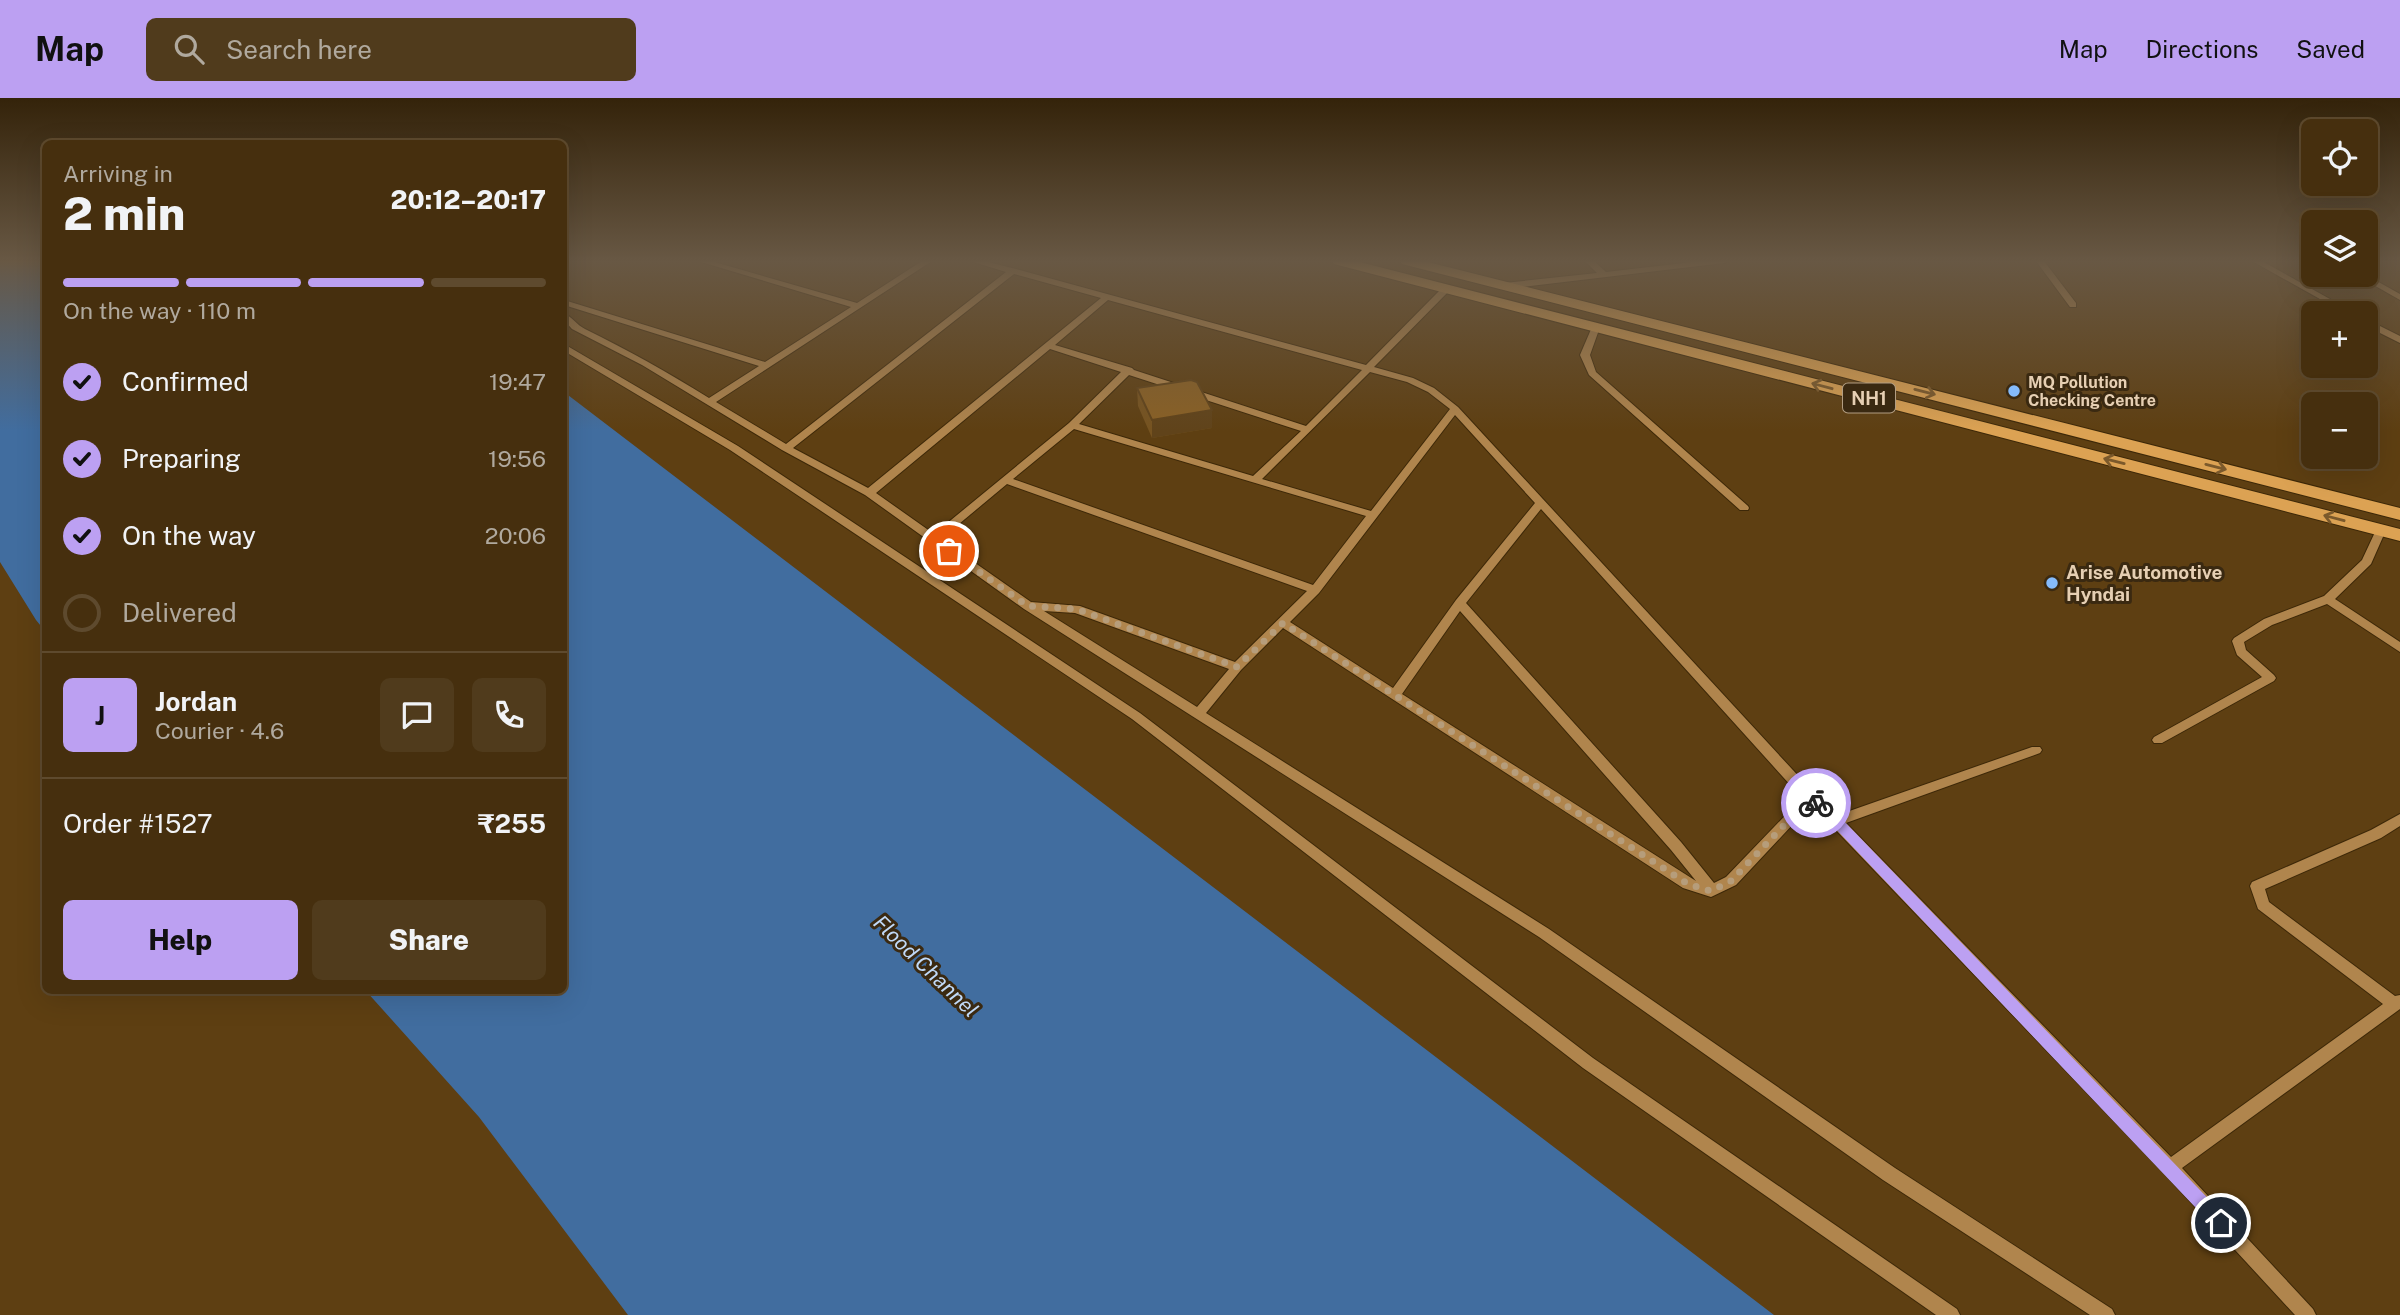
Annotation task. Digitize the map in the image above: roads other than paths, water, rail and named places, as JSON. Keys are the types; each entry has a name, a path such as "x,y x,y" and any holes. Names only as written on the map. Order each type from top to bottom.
{"highway":[{"name":"NH1","path":"1559,318 2400,535"},
{"name":"NH1","path":"1629,318 2400,514"}],"street":[{"path":"615,318 766,365"},
{"path":"711,401 840,318"},
{"path":"786,448 953,318"},
{"path":"869,493 1081,318"},
{"path":"1179,318 1410,380 1431,390 1455,409 1810,798 1836,821 2170,1167 2306,1315"},
{"path":"1255,480 1418,318"},
{"path":"567,319 575,327 711,401 786,448 869,493 1028,606 1544,933 1889,1174 2106,1315"},
{"path":"1595,327 1585,355 1592,373 1744,508"},
{"path":"2378,328 2400,340"},
{"path":"1047,345 1308,430"},
{"path":"567,349 734,448 1136,716 1588,1063 1951,1315"},
{"path":"934,540 1072,425 1129,370"},
{"path":"1199,713 1237,667 1315,590 1455,409"},
{"path":"1072,425 1373,515"},
{"path":"1006,480 1315,590"},
{"path":"1395,695 1460,603 1541,502"},
{"path":"2158,740 2270,678 2241,652 2238,641 2268,622 2328,599 2367,562 2381,530"},
{"path":"2328,599 2400,648"},
{"path":"1460,603 1676,846 1711,891"},
{"path":"1028,606 1076,609 1237,667"},
{"path":"1283,623 1688,884 1711,891 1731,881 1810,798"},
{"path":"1836,821 2036,750"},
{"path":"2170,1167 2397,1002 2263,905 2257,887 2376,834 2400,819"}],"water":[{"path":"0,318 42,318 42,627 0,562"},
{"name":"Flood Channel","path":"567,394 1774,1315 628,1315 479,1117 369,994 567,994"}],"place":[{"name":"MQ Pollution Checking Centre","path":"2014,391"},
{"name":"Arise Automotive Hyndai","path":"2052,583"}]}
